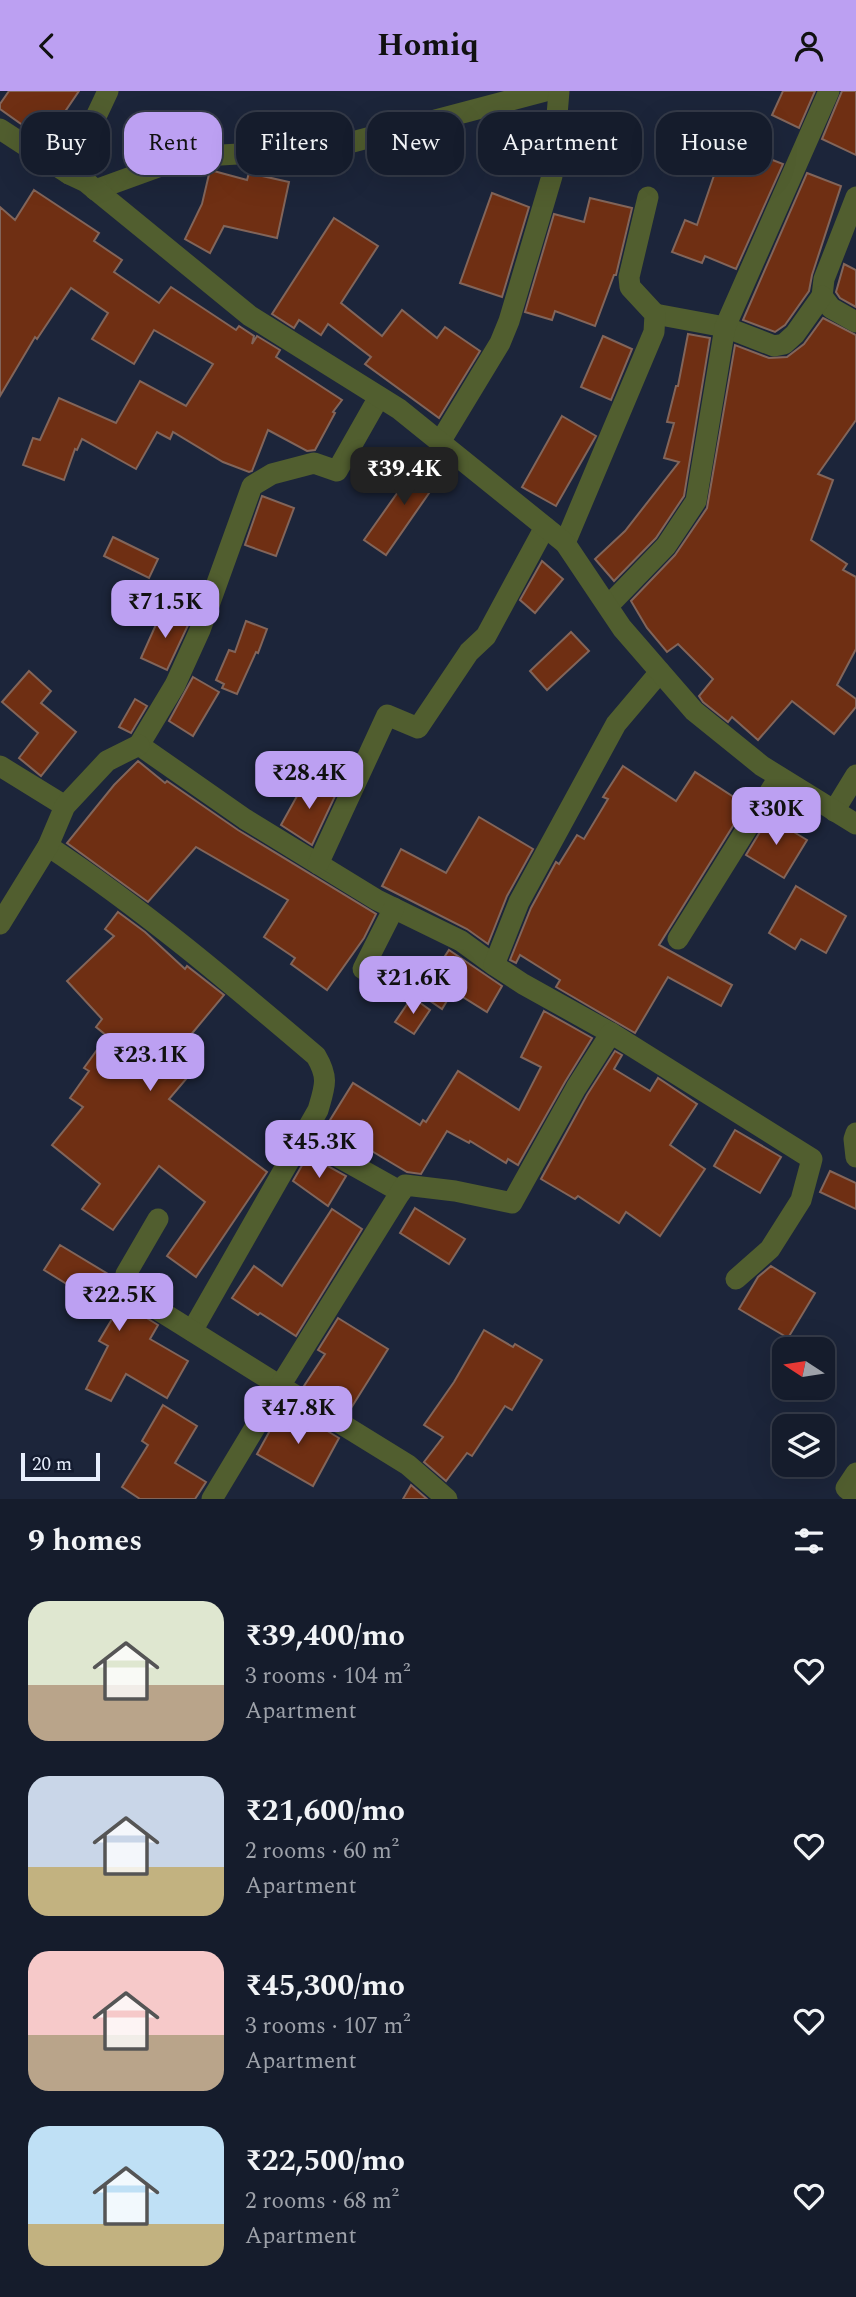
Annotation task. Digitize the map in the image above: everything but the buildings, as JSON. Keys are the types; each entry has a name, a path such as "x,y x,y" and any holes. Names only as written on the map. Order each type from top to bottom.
{"street":[{"path":"98,112 108,91"},
{"path":"95,190 186,157 326,149 545,91"},
{"path":"440,442 500,343 509,321 552,176 559,91"},
{"path":"609,605 666,546 696,501 725,327 829,91"},
{"path":"0,129 21,143"},
{"path":"71,175 86,182 250,316 399,409 565,543 622,628 694,711 762,767 856,824"},
{"path":"648,197 629,277 630,287 655,314 725,327 774,345 784,344 795,334 822,296 824,279 856,197"},
{"path":"822,296 831,308 856,322"},
{"path":"565,543 654,332 655,314"},
{"path":"0,924 48,846 65,806 107,761 139,745 174,685 200,630 252,486 272,474 314,463 337,471 379,397"},
{"path":"318,864 387,715 418,728 469,652 486,636 545,527"},
{"path":"494,965 519,902 617,724 660,672"},
{"path":"139,745 245,819 318,864 394,908 461,941 523,984 611,1033 812,1159 801,1200 770,1249 736,1279"},
{"path":"0,766 65,806"},
{"path":"834,811 856,775"},
{"path":"678,939 779,777"},
{"path":"48,846 103,882 173,935 316,1056 323,1068 326,1080 318,1110 192,1331"},
{"path":"363,969 394,908"},
{"path":"212,1499 405,1185 455,1191 512,1203 576,1088 611,1033"},
{"path":"856,1133 856,1157"},
{"path":"303,1137 401,1192"},
{"path":"158,1219 126,1274 127,1285 136,1296 408,1465 447,1499"},
{"path":"856,1473 846,1489 856,1496"}]}
